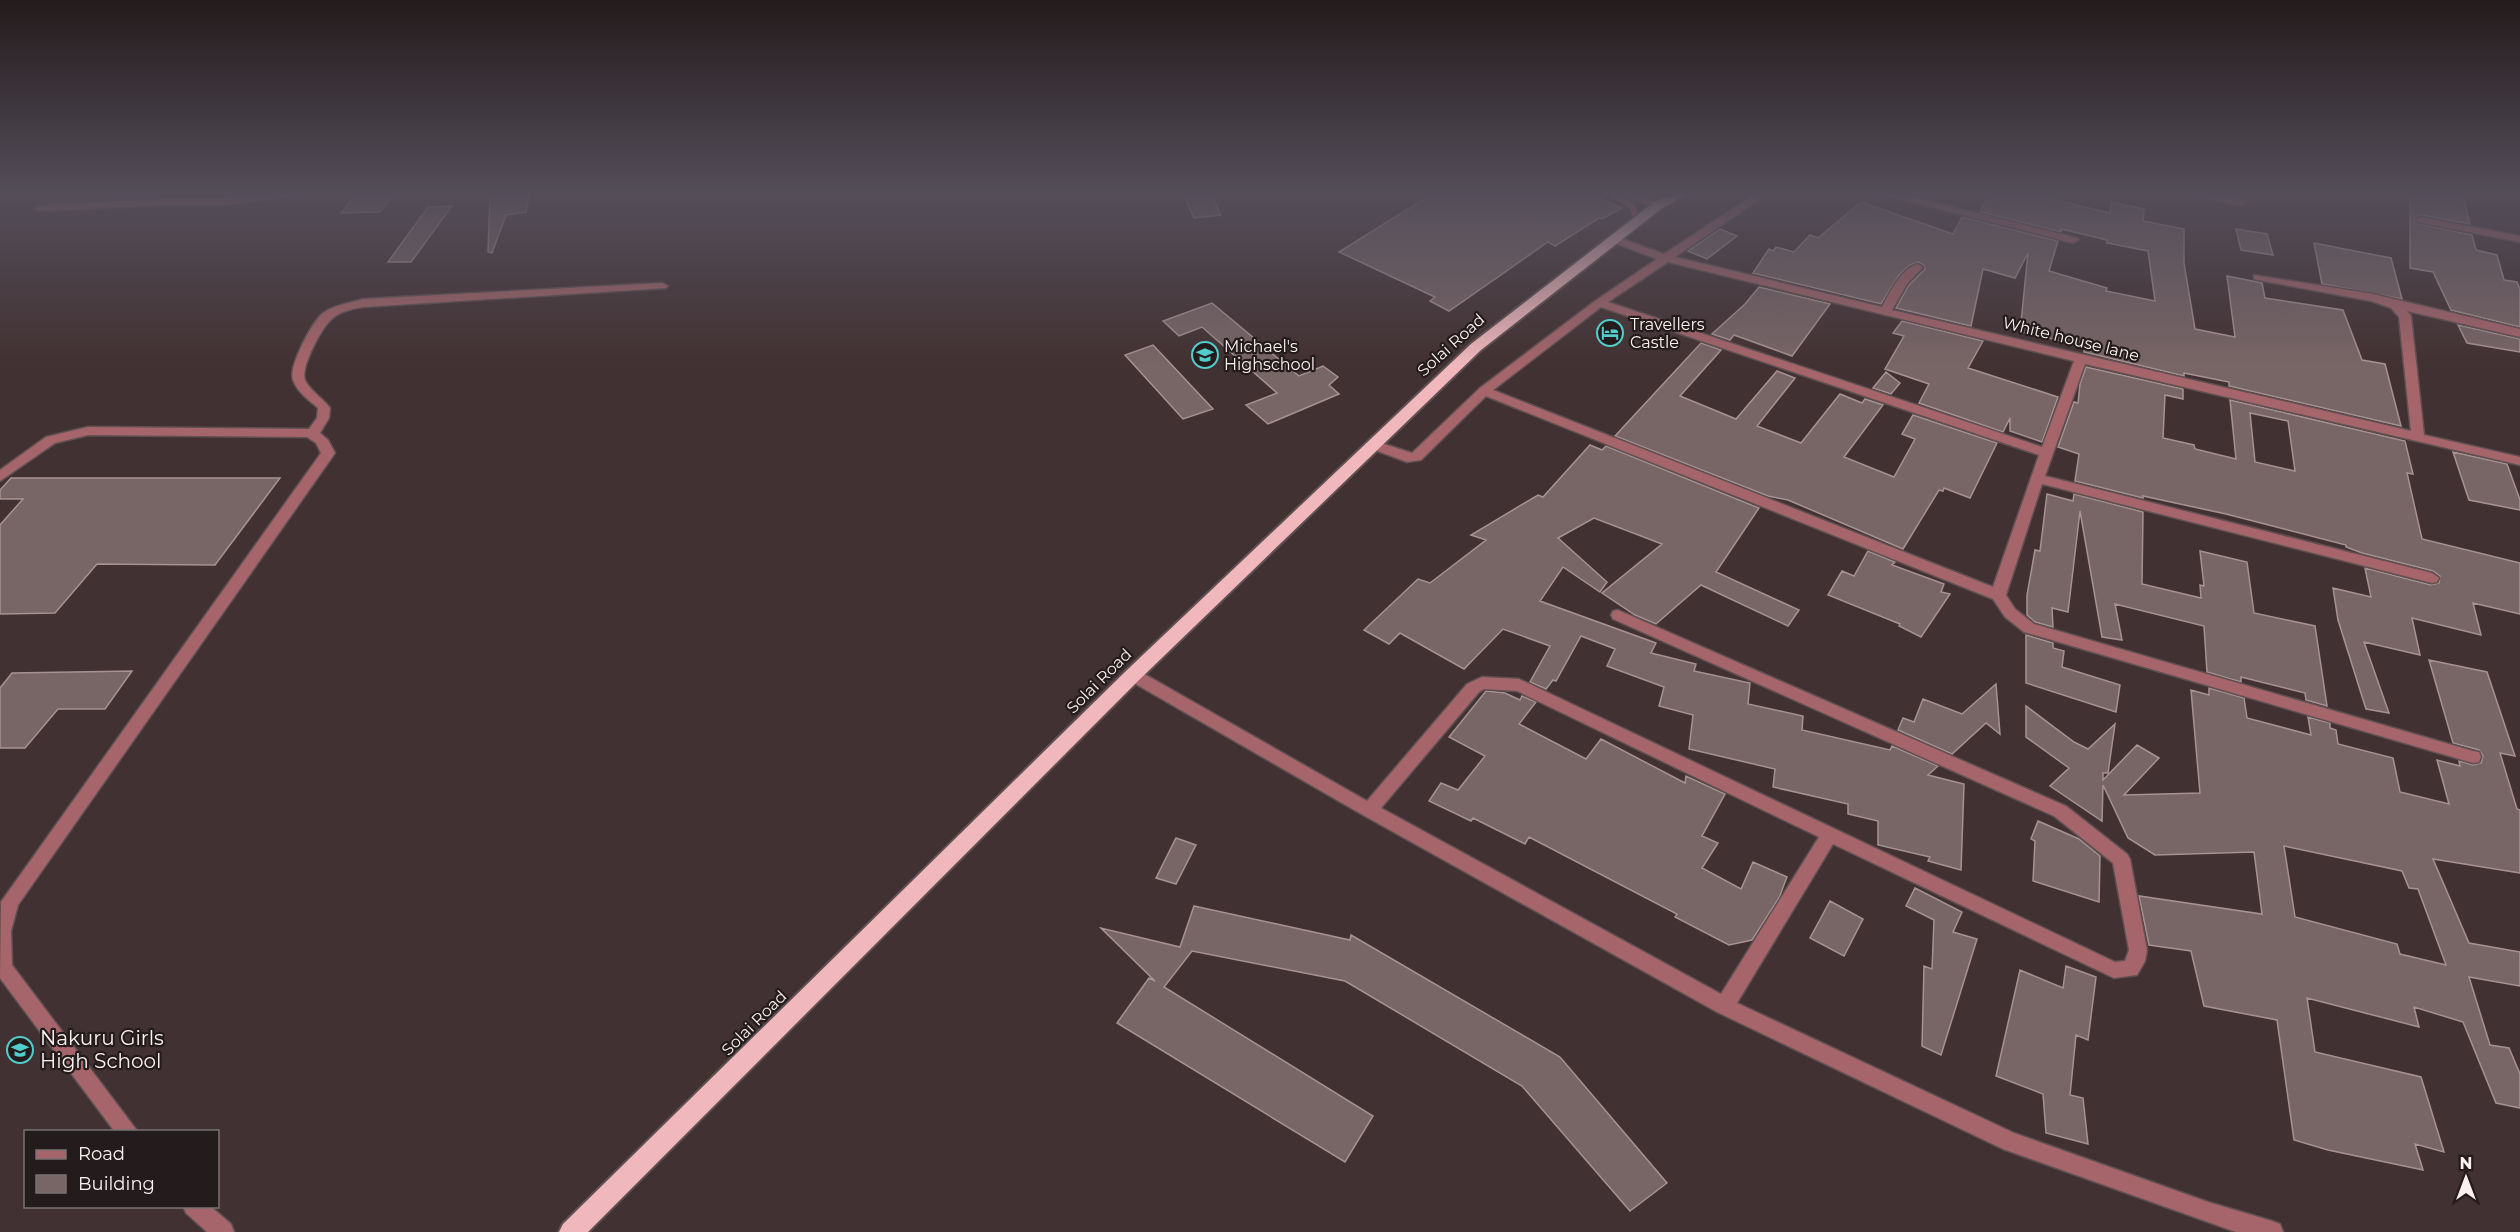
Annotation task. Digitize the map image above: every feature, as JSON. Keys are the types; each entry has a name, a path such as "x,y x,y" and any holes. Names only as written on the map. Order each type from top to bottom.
{"highway":[{"name":"Solai Road","path":"571,1232 1133,675 1372,444 1476,347 1604,249"}],"street":[{"name":"White house lane","path":"1641,249 1664,258 2081,359 2520,461"},
{"path":"1372,444 1407,458 1416,457 1484,391 1599,303 1677,249"},
{"path":"1886,310 1902,282 1917,267"},
{"path":"2258,276 2373,298 2520,333"},
{"path":"313,434 323,418 324,408 303,388 298,375 302,359 317,325 339,308 363,303 662,286"},
{"path":"1599,303 2046,453"},
{"path":"2395,305 2405,316 2418,438"},
{"path":"1998,595 2037,478 2081,359"},
{"path":"1484,391 1998,595 2010,613 2029,628 2473,757"},
{"path":"0,477 51,440 68,434 88,431 313,434 326,446 328,453 10,902 2,931 3,967 127,1130"},
{"path":"2037,478 2432,578"},
{"path":"1369,810 1473,688 1482,683 1497,682 1519,685 2114,970 2130,969 2136,961 2138,950 2121,859 2060,811 1618,615"},
{"path":"1133,675 1369,810 1724,1006 2010,1142 2208,1214 2272,1232"},
{"path":"1724,1006 1830,834"},
{"path":"195,1208 223,1232"}],"building":[{"path":"397,249 420,249 411,262 388,262"},
{"path":"1343,249 1537,249 1449,311 1430,301 1435,297 1339,252"},
{"path":"1690,249 1719,249 1707,259 1688,251"},
{"path":"1769,249 1794,252 1796,249 2055,249 2049,271 2107,288 2106,291 2155,301 2148,251 2140,249 2184,249 2184,263 2195,329 2235,337 2227,276 2262,283 2265,298 2343,310 2362,360 2385,364 2401,426 2229,386 2229,382 2184,373 2184,376 2084,352 2085,346 2020,332 2028,253 2015,278 1983,269 1971,326 1896,308 1909,285 1925,269 1924,265 1918,262 1910,265 1899,275 1881,304 1753,273"},
{"path":"2271,249 2273,255 2241,250"},
{"path":"2315,249 2347,249 2391,258 2402,299 2322,284"},
{"path":"2410,249 2476,249 2497,255 2504,280 2517,282 2520,289 2520,327 2451,310 2433,272 2410,268"},
{"path":"1759,287 1830,304 1792,356 1734,335 1730,340 1712,334 1745,304"},
{"path":"1212,303 1299,376 1323,366 1338,377 1329,385 1339,394 1268,424 1246,405 1277,393 1202,327 1179,336 1163,321"},
{"path":"1902,321 1983,341 1968,368 2058,397 2042,442 2010,431 2010,418 2003,432 1919,403 1929,384 1885,369 1904,336 1893,333"},
{"path":"2458,325 2520,339 2520,352 2467,343"},
{"path":"1701,343 1721,350 1680,396 1736,419 1777,371 1795,378 1757,426 1801,443 1840,394 1862,403 1865,399 1883,405 1844,457 1894,477 1915,439 1902,434 1913,415 1997,443 1970,498 1944,488 1943,491 1939,490 1903,549 1788,500 1768,496 1615,436"},
{"path":"1153,345 1213,409 1183,419 1125,355"},
{"path":"2086,367 2183,389 2183,399 2165,395 2163,438 2194,445 2195,449 2236,459 2230,400 2405,441 2413,474 2407,473 2422,539 2520,563 2520,614 2473,603 2481,635 2412,618 2420,655 2364,642 2389,713 2366,709 2338,620 2333,588 2371,597 2365,568 2431,585 2439,583 2440,576 2433,571 2362,553 2346,545 2226,514 2143,496 2143,498 2075,481 2079,454 2058,447 2074,402 2078,403 2080,384","holes":["2250,413 2288,421 2295,471 2255,462"]},
{"path":"1886,372 1900,383 1891,394 1873,388"},
{"path":"1590,445 1602,450 1606,446 1759,508 1716,572 1799,610 1788,626 1701,585 1656,624 1635,615 1602,593 1662,544 1594,518 1558,538 1607,582 1600,592 1563,567 1540,601 1656,643 1651,653 1696,664 1694,671 1750,683 1748,704 1803,716 1802,730 1890,750 1892,746 1938,766 1928,775 1964,784 1961,870 1928,861 1930,857 1878,845 1878,821 1848,814 1848,804 1773,787 1775,769 1689,749 1693,715 1659,706 1664,687 1607,666 1615,649 1581,636 1556,681 1553,680 1546,689 1530,682 1550,646 1503,629 1464,669 1400,633 1389,644 1364,630 1418,579 1430,583 1486,540 1471,535 1538,495 1543,497"},
{"path":"2453,452 2507,464 2520,500 2520,510 2469,500"},
{"path":"11,478 280,478 215,565 97,564 55,613 0,614 0,525 23,499 0,499 0,490"},
{"path":"2047,494 2073,501 2074,494 2143,512 2142,584 2201,598 2200,585 2204,586 2200,551 2247,562 2254,613 2315,626 2327,706 2306,700 2305,693 2241,677 2241,682 2207,672 2204,626 2115,604 2122,640 2102,637 2080,511 2068,612 2052,608 2053,627 2035,622 2027,615 2027,595 2035,550 2040,551"},
{"path":"1868,551 1895,562 1892,565 1944,584 1941,592 1950,594 1921,637 1899,626 1900,624 1828,595 1842,571 1854,576"},
{"path":"2026,635 2053,643 2053,648 2064,651 2062,667 2120,685 2116,712 2026,683"},
{"path":"2429,660 2487,672 2515,756 2500,753 2517,809 2520,810 2520,873 2433,859 2469,943 2520,952 2520,986 2469,977 2490,1045 2509,1048 2520,1074 2520,1108 2496,1103 2463,1022 2414,1007 2419,1027 2307,998 2315,1052 2421,1077 2444,1152 2415,1144 2423,1170 2328,1150 2294,1140 2277,1020 2204,1006 2191,951 2149,945 2139,896 2262,914 2254,852 2155,855 2128,838 2103,785 2102,821 2050,786 2069,768 2026,737 2026,706 2074,742 2088,749 2115,724 2108,773 2103,773 2103,780 2137,745 2159,758 2124,795 2200,793 2191,690 2209,695 2209,688 2244,698 2247,718 2311,735 2308,717 2330,723 2330,728 2336,730 2338,744 2393,758 2400,792 2449,804 2437,760 2460,766 2459,761 2473,765 2481,763 2483,756 2479,750 2453,743","holes":["2284,846 2402,871 2409,888 2418,889 2446,965 2400,954 2397,944 2295,917"]},
{"path":"132,671 105,709 58,709 25,748 0,748 0,688 12,673"},
{"path":"1996,684 2000,734 1986,723 1952,754 1898,730 1903,718 1914,722 1923,699 1962,714"},
{"path":"1486,691 1505,693 1520,700 1522,696 1536,702 1519,724 1586,759 1601,739 1685,783 1686,776 1725,794 1702,836 1718,843 1702,868 1741,889 1753,862 1787,877 1779,898 1752,940 1729,945 1675,917 1677,914 1529,837 1525,844 1473,818 1471,821 1429,801 1441,783 1458,790 1485,756 1449,737"},
{"path":"2038,821 2079,839 2100,856 2099,902 2033,881 2035,841 2031,839"},
{"path":"1176,838 1196,845 1176,884 1156,878"},
{"path":"1915,888 1962,912 1953,932 1977,939 1941,1055 1922,1046 1924,966 1932,969 1934,920 1906,906"},
{"path":"1830,901 1863,919 1844,956 1810,938"},
{"path":"1194,906 1350,940 1351,935 1560,1057 1667,1183 1630,1211 1522,1086 1345,981 1192,951 1164,987 1373,1116 1345,1162 1117,1023 1149,978 1155,981 1101,928 1180,947"},
{"path":"2066,966 2096,977 2088,1040 2076,1035 2070,1095 2083,1098 2088,1144 2046,1133 2043,1094 1996,1076 2020,970 2063,988"}],"place":[{"name":"Travellers Castle","path":"1610,333"},
{"name":"Michael's Highschool","path":"1205,355"},
{"name":"Nakuru Girls High School","path":"20,1050"}]}
